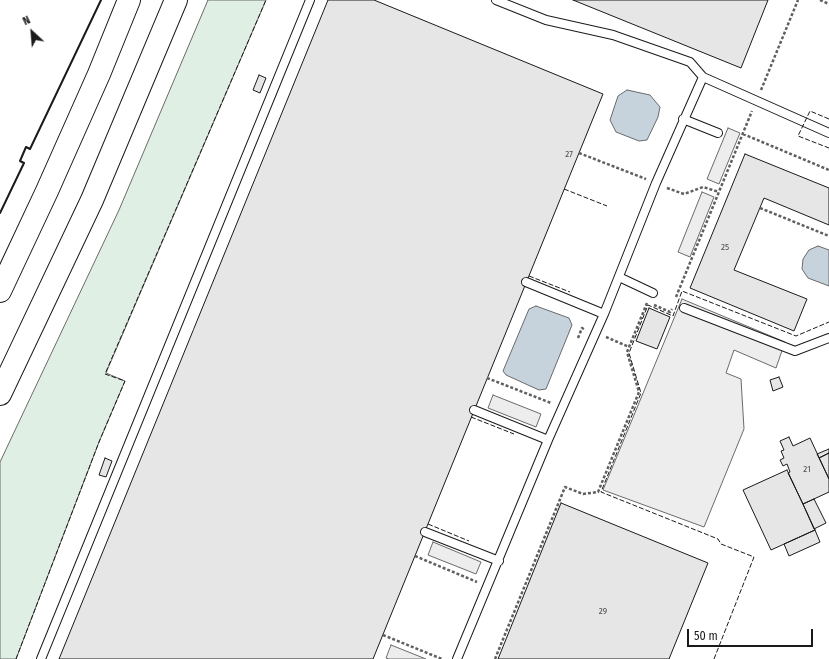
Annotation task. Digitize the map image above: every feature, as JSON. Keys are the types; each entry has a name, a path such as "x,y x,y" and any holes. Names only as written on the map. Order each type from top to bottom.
{"highway":[{"path":"0,291 65,150 129,0"},
{"path":"0,394 92,200 176,0"}],"lane":[{"path":"41,659 310,0"},
{"path":"496,0 546,20 613,35 690,62 704,77 757,100 804,124 829,133"},
{"path":"457,659 548,440 604,314 683,119 704,77"},
{"path":"683,119 718,133"},
{"path":"619,277 653,293"},
{"path":"526,282 604,314"},
{"path":"684,308 795,351 829,338"},
{"path":"474,410 548,440"},
{"path":"425,532 499,561"}],"path":[{"path":"676,298 798,0"},
{"path":"820,0 829,4"},
{"path":"743,134 829,170"},
{"path":"760,208 829,236"},
{"path":"495,659 565,487 583,494 598,492 639,392 627,352 647,303 670,312 673,305"},
{"path":"576,342 582,328 629,347"},
{"path":"487,378 551,404 554,397"},
{"path":"414,556 488,586"},
{"path":"383,635 442,659"}],"green space":[{"path":"208,0 266,0 106,373 125,381 99,442 16,659 0,659 0,462 119,210"}],"shaded area":[{"path":"627,90 650,95 660,107 658,117 647,140 639,141 616,132 610,120 618,96"},
{"path":"728,128 740,133 719,184 707,179"},
{"path":"702,192 714,197 690,257 678,252"},
{"path":"818,246 829,250 829,286 808,278 802,269 803,259 809,250"},
{"path":"682,299 785,342 776,368 734,350 726,373 741,379 744,429 704,527 603,490"},
{"path":"536,306 569,318 572,325 546,389 539,390 506,375 503,371 529,309"},
{"path":"493,395 541,414 536,427 488,408"},
{"path":"433,542 481,562 476,574 428,555"},
{"path":"391,645 426,659 386,658"}],"building":[{"path":"328,0 374,0 603,94 373,659 59,659"},
{"path":"573,0 768,0 741,68"},
{"path":"259,75 266,78 260,93 253,90"},
{"path":"745,154 829,188 829,225 764,198 734,270 807,299 794,331 690,288"},
{"path":"649,308 670,317 657,349 636,341"},
{"path":"779,377 783,387 773,391 770,380"},
{"path":"789,437 793,446 810,438 829,479 829,492 803,504 788,473 790,472 787,464 783,466 780,460 784,458 781,451 784,450 780,441"},
{"path":"829,449 829,453 819,458 817,454"},
{"path":"829,453 829,479 819,458"},
{"path":"105,458 112,461 106,477 99,475"},
{"path":"787,470 815,530 771,550 743,490"},
{"path":"814,499 826,523 814,529 803,504"},
{"path":"561,503 708,563 669,659 498,659"},
{"path":"815,530 820,542 789,556 784,544"}],"fence":[{"path":"16,659 99,442 125,381 105,374 266,0"},
{"path":"829,119 810,111 798,136 829,148"},
{"path":"564,189 607,206"},
{"path":"529,276 570,292"},
{"path":"714,659 754,557 721,544 718,539 601,492 641,393 629,353 648,305 673,316 682,291 796,336 829,322"},
{"path":"471,417 514,434"},
{"path":"428,524 469,541"}],"wall":[{"path":"0,213 24,163 20,161 26,147 30,149 101,0"}]}
